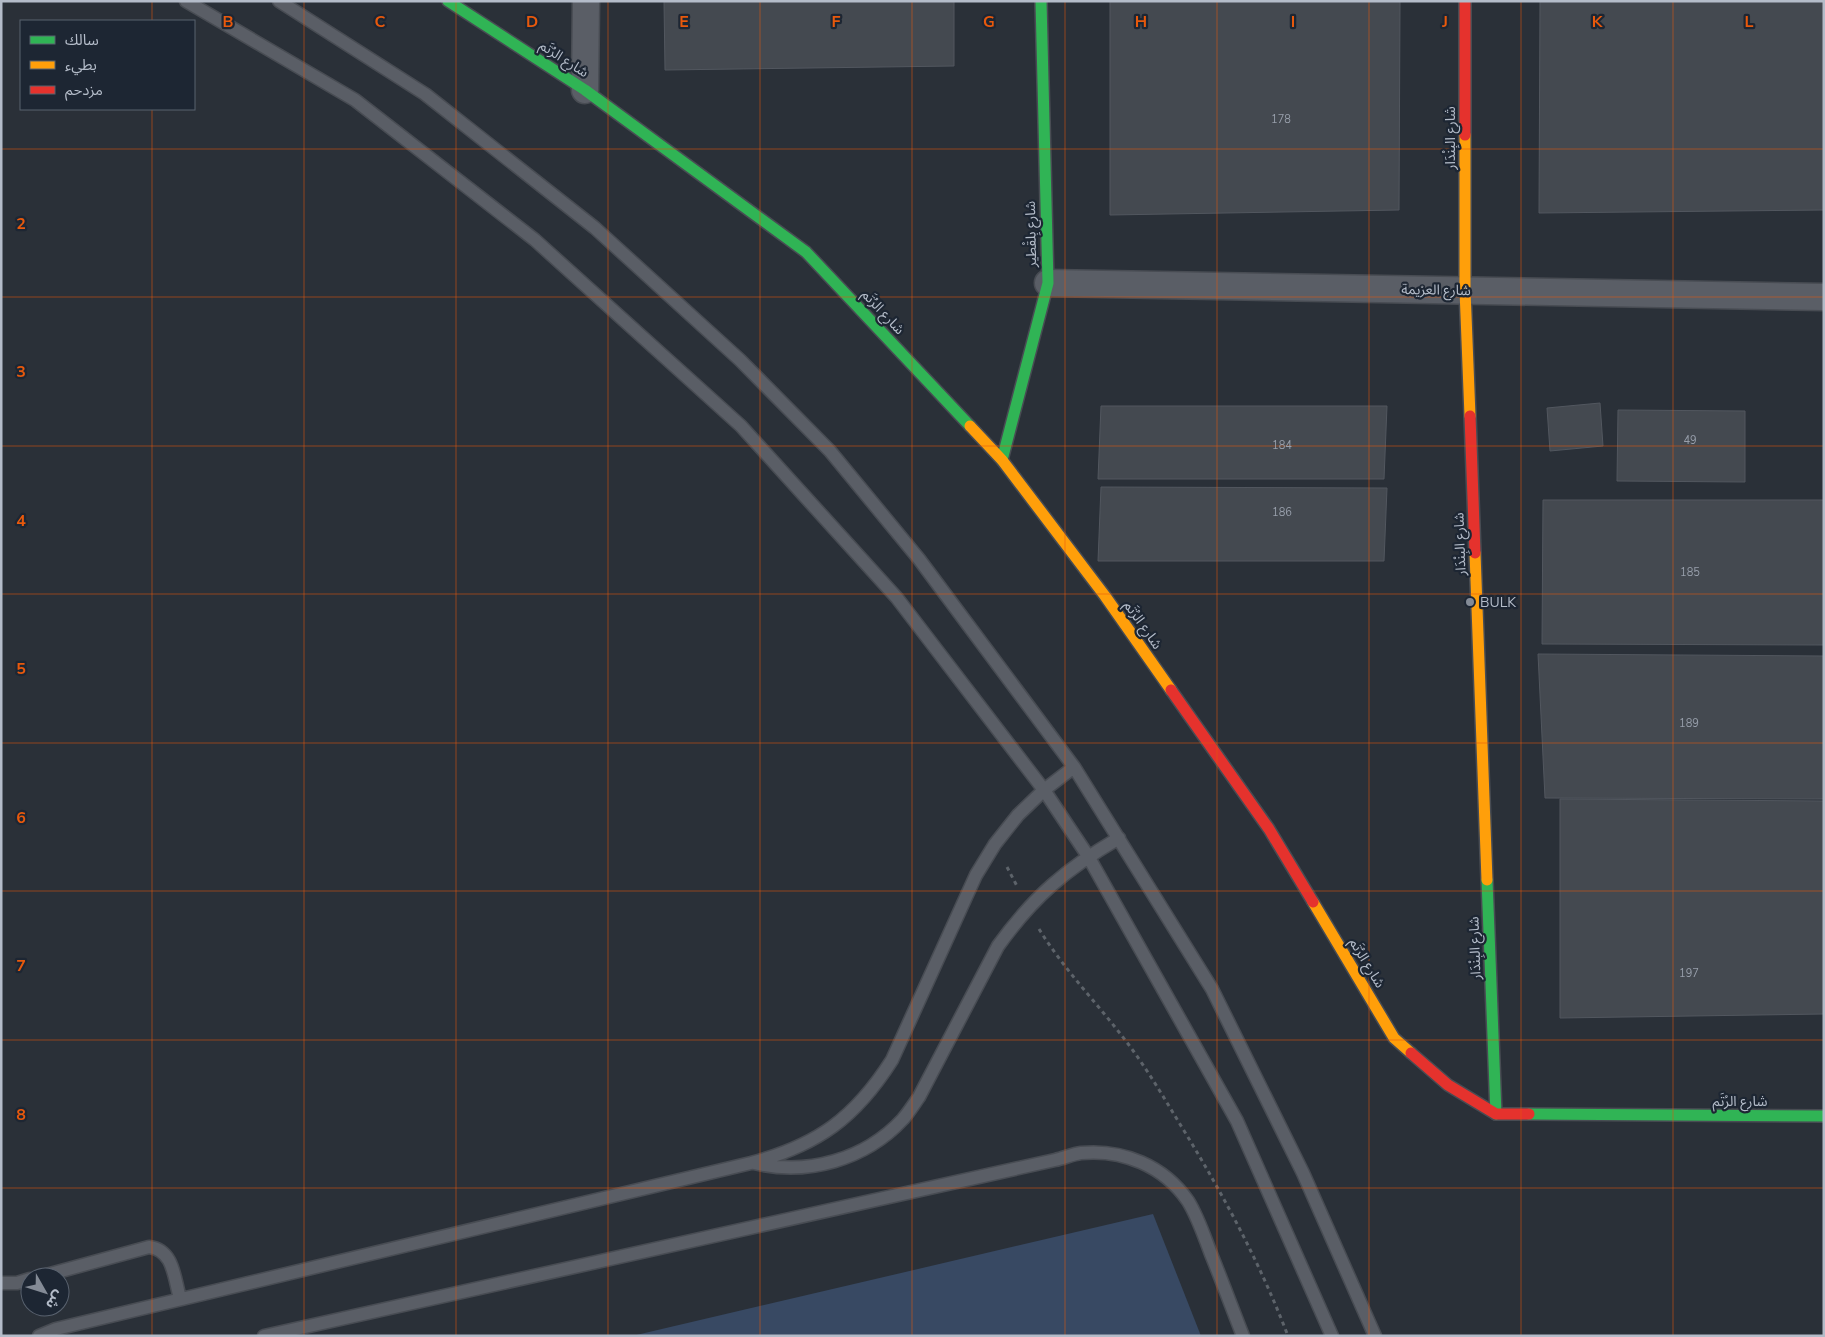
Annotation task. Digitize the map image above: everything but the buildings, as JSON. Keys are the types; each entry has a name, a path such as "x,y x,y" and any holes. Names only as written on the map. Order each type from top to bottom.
{"street":[{"name":"شارع الرُتَم","path":"448,1 585,90 806,252 1002,460 1105,596 1269,829 1394,1038 1448,1085 1496,1114 1824,1116"},
{"path":"585,90 586,1"},
{"name":"شارع بِلقْطير","path":"1002,460 1048,283 1041,1"},
{"name":"شارع البِنْدَار","path":"1464,1 1466,290 1496,1114"},
{"name":"شارع العزيمة","path":"1048,283 1824,297"}],"lane":[{"path":"186,1 355,100 535,240 741,426 897,598 1044,790 1088,856 1237,1121 1332,1336"},
{"path":"279,1 425,94 595,228 740,360 830,451 919,559 1074,767 1212,989 1304,1173 1375,1336"},
{"path":"38,1336 56,1329 180,1298 751,1162 797,1148 820,1136 861,1103 878,1082 892,1060 976,875 995,844 1018,815 1044,790 1074,767"},
{"path":"751,1162 774,1168 802,1168 830,1163 856,1153 880,1138 902,1120 919,1097 998,946 1046,888 1088,856 1119,838"},
{"path":"264,1336 1080,1153 1104,1152 1129,1157 1152,1167 1172,1182 1188,1201 1199,1224 1243,1336"},
{"path":"70,1269 149,1247 157,1248 168,1257 180,1298"},
{"path":"1,1283 20,1282"}],"path":[{"path":"995,844 1028,908 1060,960 1117,1028 1155,1082 1201,1159 1246,1240 1271,1291 1288,1336"}],"water":[{"path":"1153,1214 1201,1336 632,1336"}],"traffic: fast":[{"path":"448,1 585,90 806,252 970,426"},
{"path":"1002,460 1048,283 1041,1"},
{"path":"1487,880 1496,1114"},
{"path":"1529,1114 1824,1116"}],"traffic: slow":[{"path":"1465,135 1465,290 1470,416"},
{"path":"970,426 1002,460 1105,596 1171,690"},
{"path":"1475,553 1487,880"},
{"path":"1313,902 1394,1038 1411,1053"}],"traffic: jam":[{"path":"1465,1 1465,135"},
{"path":"1470,416 1475,553"},
{"path":"1171,690 1269,829 1313,902"},
{"path":"1411,1053 1448,1085 1496,1114 1529,1114"}],"place":[{"name":"BULK","path":"1470,602"}]}
